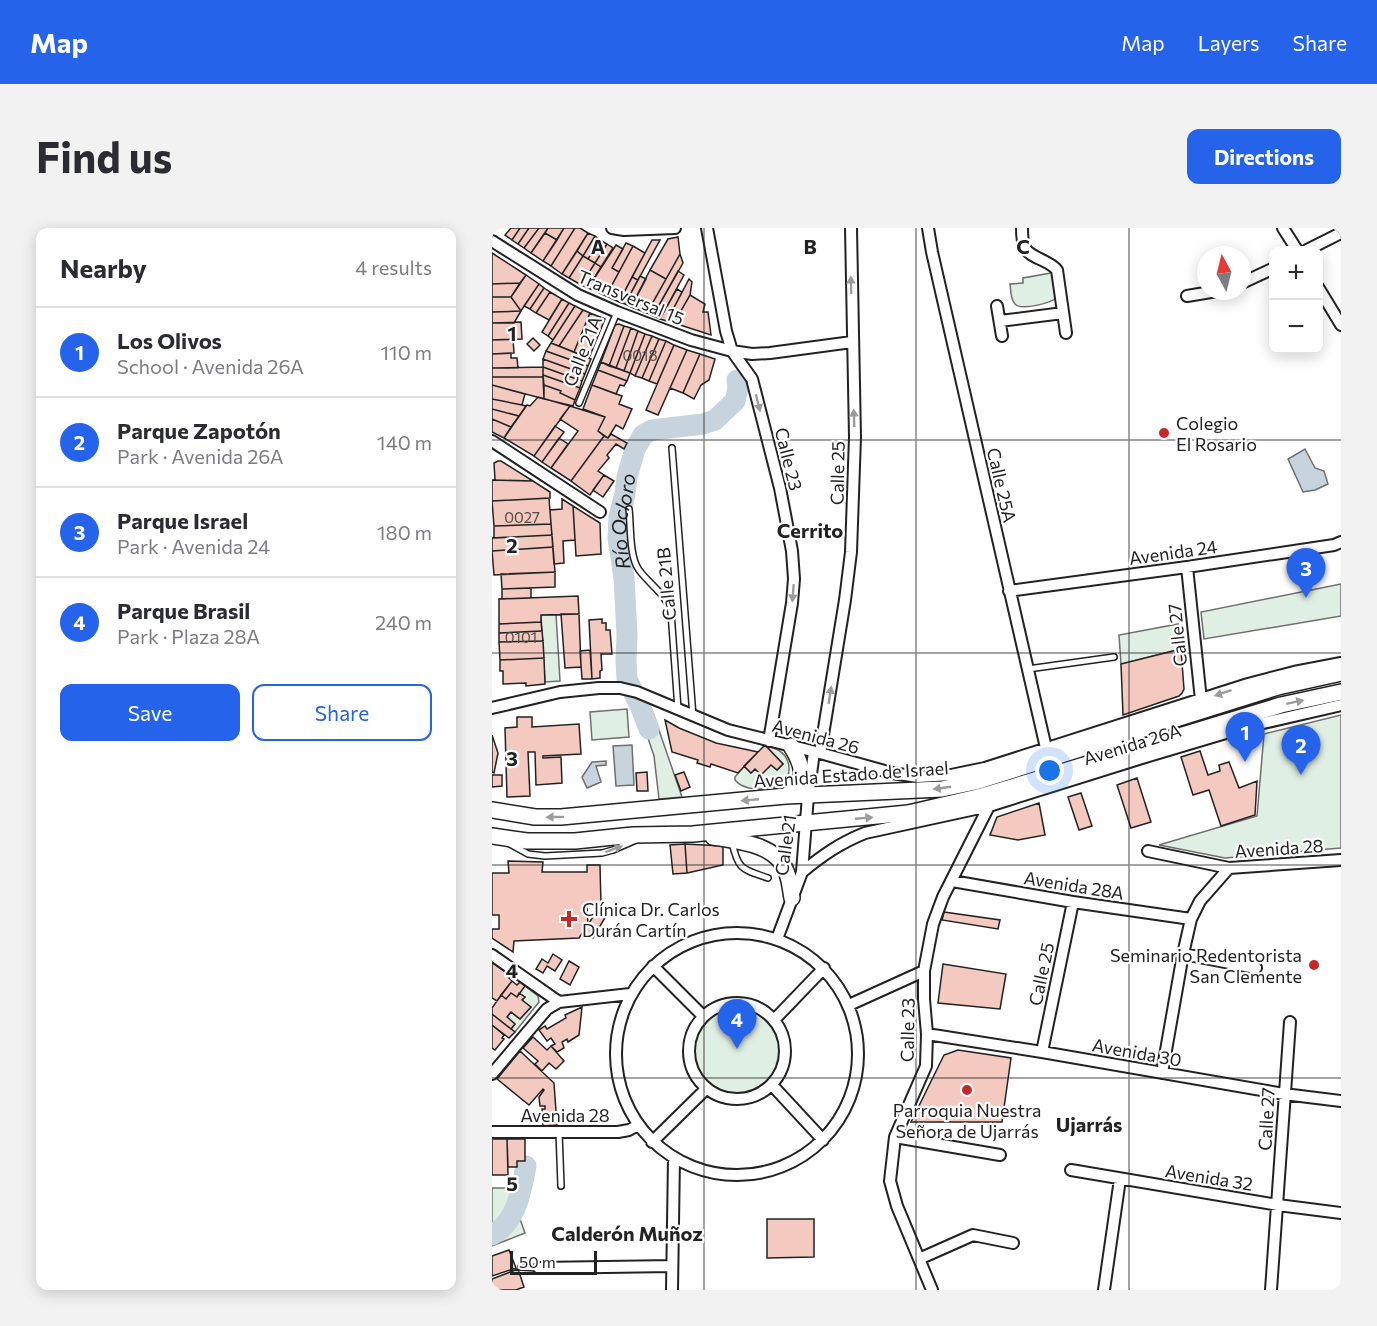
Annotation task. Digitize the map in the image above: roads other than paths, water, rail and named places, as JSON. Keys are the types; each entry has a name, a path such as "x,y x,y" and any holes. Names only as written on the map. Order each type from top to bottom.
{"main road":[{"name":"Avenida Estado de Israel","path":"492,810 535,817 561,817 786,796 942,789 997,775 1278,687 1341,673"},
{"name":"Avenida Estado de Israel","path":"496,837 526,841 575,841 640,835 693,834 888,815 939,807 1281,705 1341,692"},
{"path":"786,796 797,787 802,774 798,758 791,746"},
{"path":"637,810 626,816 624,821 628,832 640,835"},
{"path":"596,814 602,816 606,822 603,835 598,838"},
{"path":"693,834 732,840 765,849 778,858 786,869 792,898"}],"street":[{"path":"612,228 624,230 675,228"},
{"name":"Calle 23","path":"707,228 726,331 732,351 752,379 780,488 792,551 794,579 792,603 769,741"},
{"name":"Calle 25","path":"817,752 851,552 855,437 851,228"},
{"name":"Calle 25A","path":"928,228 1046,748"},
{"path":"1022,228 1024,244 1029,253 1050,263 1057,270 1066,333"},
{"path":"1282,228 1294,246"},
{"path":"1315,246 1341,233"},
{"name":"Transversal 15","path":"492,241 578,295 691,340 752,354 852,342"},
{"path":"1251,279 1269,270"},
{"path":"1187,296 1197,294"},
{"path":"1323,295 1341,325"},
{"path":"997,306 1002,336"},
{"path":"1000,321 1063,313"},
{"path":"492,441 600,512"},
{"name":"Avenida 24","path":"1009,591 1187,567 1334,545 1341,542"},
{"name":"Calle 27","path":"1187,567 1201,700"},
{"name":"Avenida 26","path":"492,708 560,692 620,688 637,692 728,730 892,773 918,777 951,775 985,768 1271,678 1341,663"},
{"name":"Avenida 26A","path":"802,872 824,854 865,833 990,806 1246,728 1341,705"},
{"name":"Calle 21","path":"777,939 802,872 808,796 817,752"},
{"name":"Calle 23","path":"932,1290 897,1206 890,1181 895,1137 926,1066 924,971 933,924 943,897 990,806"},
{"name":"Avenida 28","path":"1148,851 1229,868 1341,860"},
{"path":"1162,1073 1191,919 1200,901 1229,868"},
{"name":"Avenida 28A","path":"952,881 1191,919"},
{"name":"Calle 25","path":"1042,1052 1073,902"},
{"path":"744,933 777,939 802,951 824,968 849,1005 859,1040 857,1077 845,1110 823,1140 791,1163 752,1174 711,1173 674,1158 652,1142 638,1125 624,1101 616,1075 615,1047 620,1020 630,994 652,966 680,946 711,935 744,933"},
{"path":"1183,954 1256,968"},
{"path":"492,955 560,1002"},
{"path":"652,966 703,1016"},
{"path":"774,1020 824,968"},
{"path":"849,1005 924,971"},
{"path":"492,1074 547,1009 560,1002 630,994"},
{"path":"740,1003 762,1010 774,1020 782,1032 785,1060 772,1085 761,1094 747,1099 733,1100 706,1089 695,1077 689,1061 688,1045 693,1029 703,1016 716,1007 740,1003"},
{"name":"Calle 27","path":"1271,1290 1290,1022"},
{"name":"Avenida 30","path":"927,1034 1284,1094 1341,1101"},
{"path":"772,1085 823,1140"},
{"path":"652,1142 706,1089"},
{"name":"Avenida 28","path":"492,1132 618,1132 638,1125"},
{"path":"895,1137 1000,1155"},
{"path":"672,1290 674,1158"},
{"name":"Avenida 32","path":"1071,1170 1278,1206 1341,1213"},
{"path":"1104,1290 1120,1179"},
{"path":"919,1259 973,1235 1013,1244"},
{"path":"539,1268 672,1266"}],"lane":[{"name":"Calle 21A","path":"579,403 616,312"},
{"name":"Calle 21B","path":"672,448 693,717"},
{"path":"629,509 636,564 669,603 678,710"},
{"path":"1028,669 1114,657"},
{"path":"496,837 522,852 534,856 545,856 602,853 613,850 640,835"},
{"path":"732,840 738,864 748,871 768,878"},
{"path":"559,1132 561,1186"},
{"path":"521,1267 539,1268"}],"waterway":[{"name":"Río Ocloro","path":"649,729 627,679 624,578 618,538 619,517 627,477 635,449 643,435 652,430 703,424 715,420 735,401 738,389 737,380"},
{"name":"Río Ocloro","path":"492,1235 507,1222 512,1214 520,1195 526,1166"}],"place":[{"name":"Colegio El Rosario","path":"1164,433"},
{"name":"Parque Israel","path":"1306,598"},
{"name":"Los Olivos","path":"1245,762"},
{"name":"Parque Zapotón","path":"1301,775"},
{"name":"Clínica Dr. Carlos Durán Cartín","path":"569,919"},
{"name":"Seminario Redentorista San Clemente","path":"1314,965"},
{"name":"Parque Brasil","path":"737,1049"},
{"name":"Parroquia Nuestra Señora de Ujarrás","path":"967,1090"}],"district":[{"name":"Cerrito","path":"810,530"},
{"name":"Ujarrás","path":"1089,1124"},
{"name":"Calderón Muñoz","path":"627,1233"}]}
